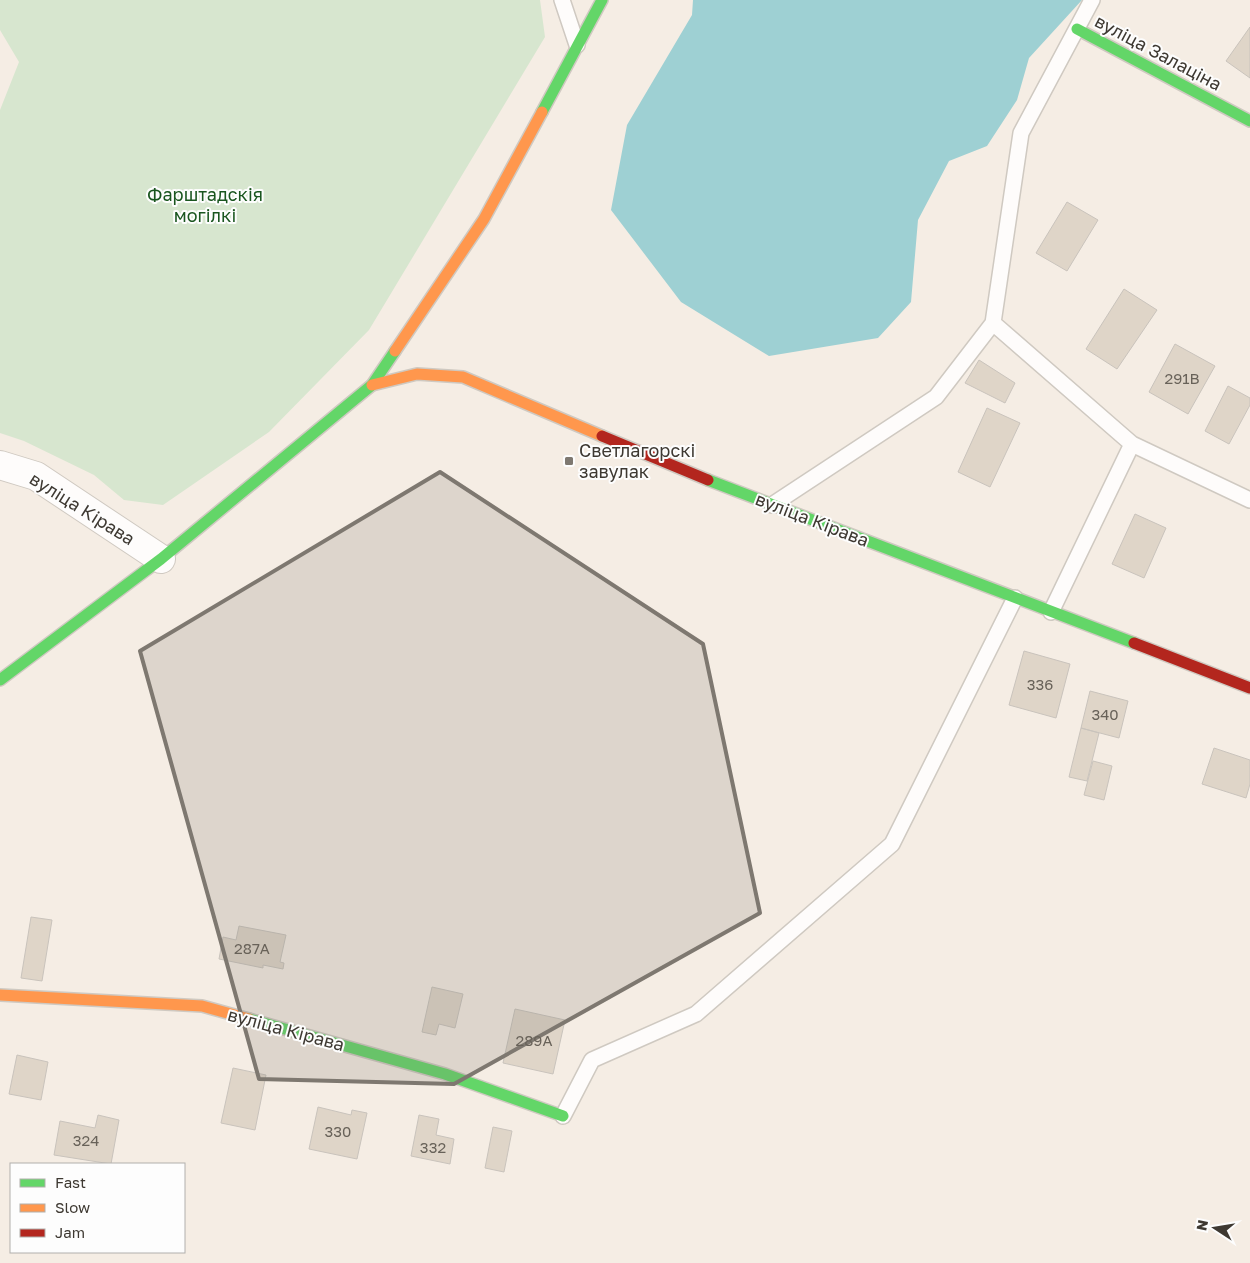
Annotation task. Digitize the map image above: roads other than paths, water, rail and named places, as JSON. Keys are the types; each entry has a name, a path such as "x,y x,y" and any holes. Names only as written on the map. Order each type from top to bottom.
{"street":[{"path":"0,680 161,559 372,385 484,219 602,0"},
{"name":"вуліца Залаціна","path":"1076,29 1250,121"},
{"name":"вуліца Кірава","path":"372,385 417,374 463,377 679,469 1250,688"},
{"name":"вуліца Кірава","path":"0,464 36,476 161,559"},
{"name":"вуліца Кірава","path":"0,995 202,1006 445,1074 563,1116"}],"lane":[{"path":"562,0 577,45"},
{"path":"772,505 936,396 993,323 1021,133 1092,0"},
{"path":"993,323 1132,444 1250,500"},
{"path":"1051,612 1132,444"},
{"path":"563,1116 592,1060 696,1014 892,844 1015,598"}],"water":[{"path":"693,0 1082,0 1029,58 1017,100 987,146 949,161 918,220 911,302 878,338 769,356 681,302 611,210 627,125 692,15"}],"place":[{"name":"Светлагорскі завулак","path":"569,461"}],"park label":[{"name":"Фарштадскія могілкі","path":"205,205"}]}
